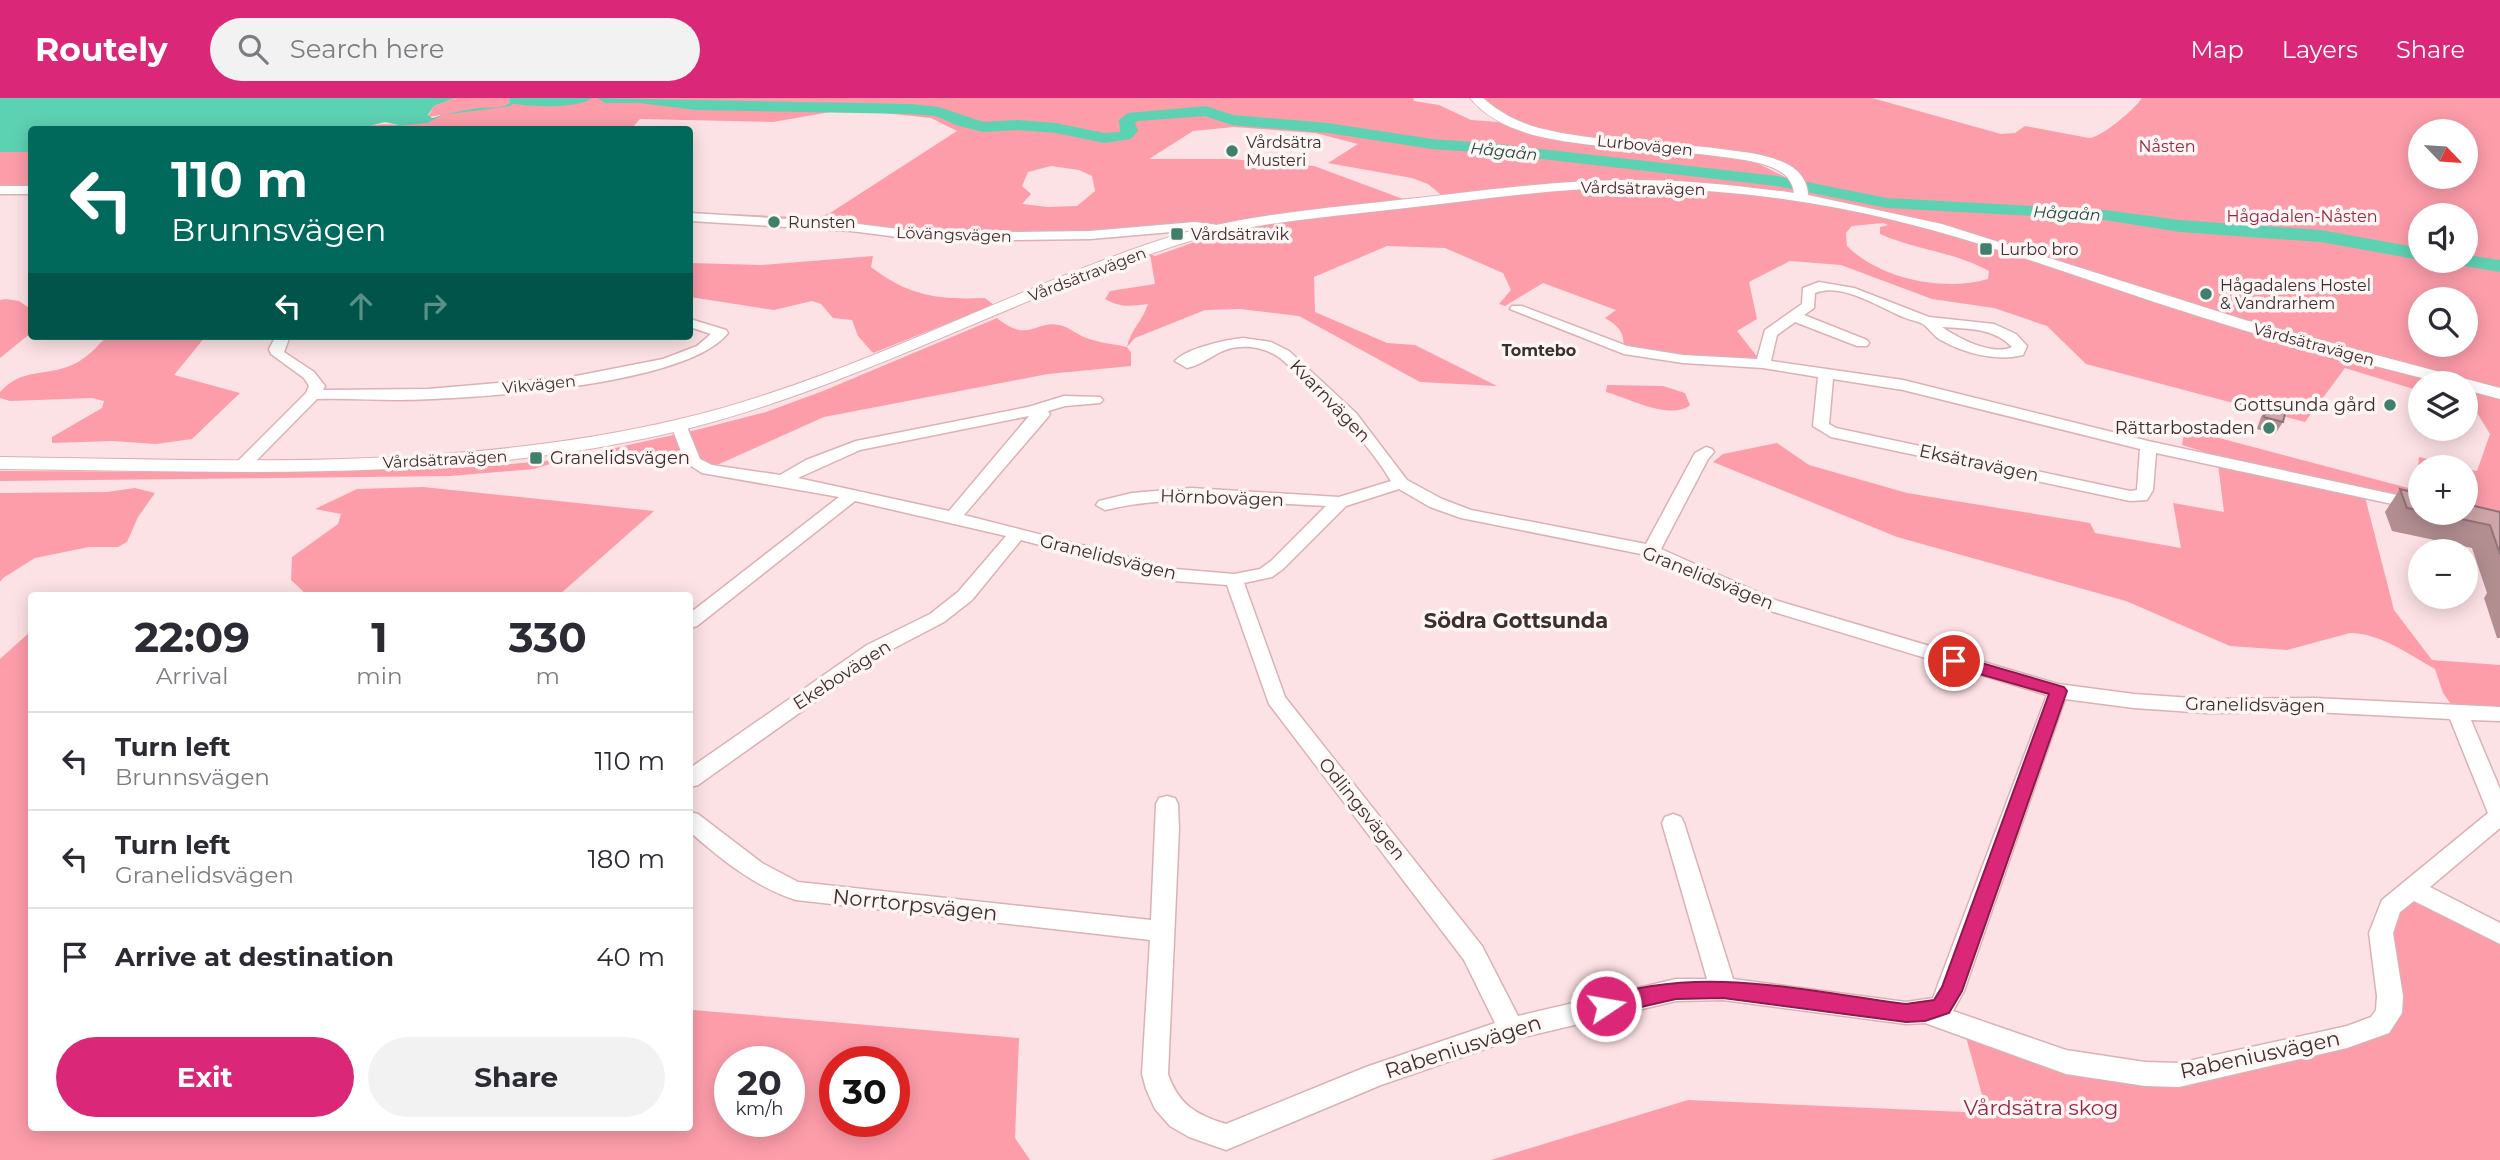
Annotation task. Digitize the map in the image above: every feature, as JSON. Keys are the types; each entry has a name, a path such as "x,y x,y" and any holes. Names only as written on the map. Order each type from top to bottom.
{"street":[{"name":"Lurbovägen","path":"1476,98 1489,111 1533,129 1570,137 1760,159 1790,172 1801,190"},
{"name":"Vårdsätravägen","path":"0,463 242,465 417,462 528,454 679,425 745,408 802,388 1122,259 1218,229 1324,213 1520,190 1605,184 1801,190 1944,229 2246,326 2416,371"},
{"path":"0,190 28,190"},
{"name":"Lövängsvägen","path":"693,217 851,227 929,237 1101,234 1195,226 1218,229"},
{"path":"1763,364 1764,349 1770,333 1809,305 1808,291 1814,287 1827,286 1928,321 1981,326 2011,338 2020,346 2018,352 2010,354 1990,352 1937,332 1928,321"},
{"path":"1517,310 1624,350 1684,359 1763,364 1826,372 1935,392 2148,446 2408,502"},
{"path":"1795,317 1862,344"},
{"name":"Vikvägen","path":"313,395 401,395 516,387 649,370 697,351 719,338 721,333 693,324"},
{"path":"242,465 313,395 317,386 309,374 278,354 276,349 281,340"},
{"name":"Kvarnvägen","path":"1204,353 1226,344 1243,342 1266,345 1284,354 1350,416 1390,464 1401,483"},
{"name":"Eksätravägen","path":"1826,372 1821,426 1831,432 2130,496 2141,496 2145,490 2148,446"},
{"path":"2478,388 2500,394"},
{"path":"783,480 812,464 856,446 1031,411 1064,401 1095,400"},
{"path":"953,517 1042,414 1031,411"},
{"name":"Granelidsvägen","path":"679,425 685,447 693,461 708,469 783,480 953,517 1151,570 1234,580 1266,573 1340,502 1401,483 1436,503 1467,513 1651,551 1783,609 2058,691 2134,701 2207,706 2314,705 2500,714"},
{"path":"1651,551 1701,456 1706,452"},
{"name":"Hörnbovägen","path":"1105,505 1125,499 1189,494 1340,502"},
{"path":"693,620 851,496"},
{"name":"Ekebovägen","path":"693,777 874,650 937,618 965,596 1016,535"},
{"name":"Odlingsvägen","path":"1234,580 1276,699 1427,890 1473,953 1511,1029"},
{"path":"1925,1012 1942,1007 1951,991 2058,691"},
{"name":"Rabeniusvägen","path":"1163,931 1156,1074 1161,1099 1174,1114 1226,1137 1375,1075 1511,1029 1676,990 1723,989 1906,1013 1925,1012 2066,1062 2145,1074 2179,1075 2347,1037 2380,1025 2389,1013 2390,996 2381,933 2390,907 2500,815 2458,713"},
{"path":"1163,931 1167,804"},
{"name":"Norrtorpsvägen","path":"693,822 743,862 783,887 796,891 1163,931"},
{"path":"1673,823 1723,989"},
{"path":"2411,888 2500,934"}],"green space":[{"path":"455,98 1413,98 1414,101 1439,105 1471,120 1498,122 1516,129 1755,162 1789,179 1803,176 1764,157 1575,135 1523,126 1479,98 1872,98 2001,134 2015,133 2025,126 2089,138 2117,122 2142,98 2500,98 2500,392 2478,386 2478,371 2423,371 2217,315 2251,331 2408,373 2408,387 2345,368 2305,422 2086,364 2047,326 1994,308 1932,299 1841,265 1790,261 1749,282 1757,319 1737,331 1763,364 1624,350 1620,331 1605,318 1616,310 1543,283 1505,306 1499,304 1511,290 1503,273 1445,248 1387,246 1314,277 1315,312 1387,343 1415,345 1497,386 1420,382 1299,316 1240,309 1205,310 1135,338 1127,347 1148,304 1121,305 1105,299 1110,291 1155,284 1150,254 1155,256 1206,238 1195,226 1134,233 929,237 713,218 731,214 817,218 830,213 957,131 931,118 865,111 830,112 773,122 640,119 634,126 365,126 418,123 441,115 428,117 434,106","holes":["1234,127 1315,133 1358,144 1328,163 1412,178 1428,184 1446,199 1414,203 1314,166 1230,159 1149,159 1193,131","1051,166 1079,170 1092,176 1095,191 1077,206 1022,204 1031,194 1022,186 1028,172","1883,223 1888,225 1880,227 1880,234 1976,265 1989,271 1988,279 1952,284 1913,280 1877,267 1847,246 1846,233 1852,226"]},
{"path":"0,152 28,152 28,190 0,190"},
{"path":"873,256 871,267 911,290 938,297 985,298 994,305 873,353 858,336 852,320 833,318 821,304 812,301 774,310 693,297 693,263 761,265"},
{"path":"0,300 19,301 28,307 28,335 0,358"},
{"path":"997,318 1008,326 1024,330 1051,324 1059,325 1098,342 1127,347 1131,353 1131,366 1048,374 824,417 708,469 693,462 566,459 766,412"},
{"path":"103,340 203,340 174,375 240,393 192,439 156,444 112,441 52,443 52,437 102,408 104,401 92,398 10,401 0,398 0,392 17,379 62,369 91,352"},
{"path":"1607,385 1663,386 1685,393 1690,405 1672,411 1661,410 1606,392"},
{"path":"2478,392 2500,398 2500,522 2478,516 2478,468 2490,434 2478,414"},
{"path":"2185,429 2408,488 2408,502 2364,493 2394,610 2432,660 2500,665 2500,714 2458,714 2443,693 2435,669 2372,637 2350,633 2287,650 2230,646 2126,601 1897,537 1713,462 1723,454 1777,443 1809,465 1907,493 2090,523 2095,533 2181,548 2173,503 2224,512 2217,456 2182,445"},
{"path":"566,459 534,469 450,476 0,481 0,471 263,472 478,467"},
{"path":"423,487 654,511 562,592 304,592 291,580 292,557 338,524 341,514 315,509 357,489"},
{"path":"135,488 155,493 138,517 127,542 118,547 89,547 35,558 0,582 0,493 107,492"},
{"path":"28,634 28,1131 693,1131 693,1010 1019,1038 1015,1138 1030,1160 0,1160 0,659"},
{"name":"Vårdsätra skog","path":"2411,888 2500,934 2500,1160 1491,1160 1688,1100 1987,1113 1966,1037 2145,1074 2380,1025 2381,933"}],"shaded area":[{"path":"0,98 455,98 434,106 428,115 432,118 442,116 427,123 397,126 391,126 399,125 385,122 369,126 28,126 28,152 0,152"},
{"path":"498,98 515,100 511,106 445,115 477,108 493,108 512,102"}],"building":[{"path":"2268,405 2286,410 2283,422 2264,417"},
{"path":"2400,489 2408,491 2407,508"},
{"path":"2478,507 2500,512 2500,554 2490,525 2478,523"}],"waterway":[{"name":"Hågaån","path":"515,100 539,102 584,98"},
{"name":"Hågaån","path":"605,98 640,98 695,105 911,109 939,112 983,127 1017,125 1056,128 1104,138 1125,136 1130,131 1127,120 1134,116 1206,111 1231,120 1328,128 1432,144 1490,148 1777,181 1887,203 2105,215 2180,226 2321,236 2408,252"},
{"name":"Hågaån","path":"2478,263 2500,266"}],"place":[{"name":"Vårdsätra Musteri","path":"1232,151"},
{"name":"Runsten","path":"774,222"},
{"name":"Vårdsätravik","path":"1177,234"},
{"name":"Lurbo bro","path":"1986,249"},
{"name":"Hågadalens Hostel & Vandrarhem","path":"2206,294"},
{"name":"Gottsunda gård","path":"2390,405"},
{"name":"Rättarbostaden","path":"2269,428"},
{"name":"Granelidsvägen","path":"536,458"}],"district":[{"name":"Tomtebo","path":"1539,350"},
{"name":"Södra Gottsunda","path":"1516,621"}],"route":[{"path":"1606,1006 1676,990 1723,989 1906,1013 1925,1012 1942,1007 1951,991 2058,691 1954,661"}],"park label":[{"name":"Nåsten","path":"2167,146"},
{"name":"Hågadalen-Nåsten","path":"2302,216"}]}
